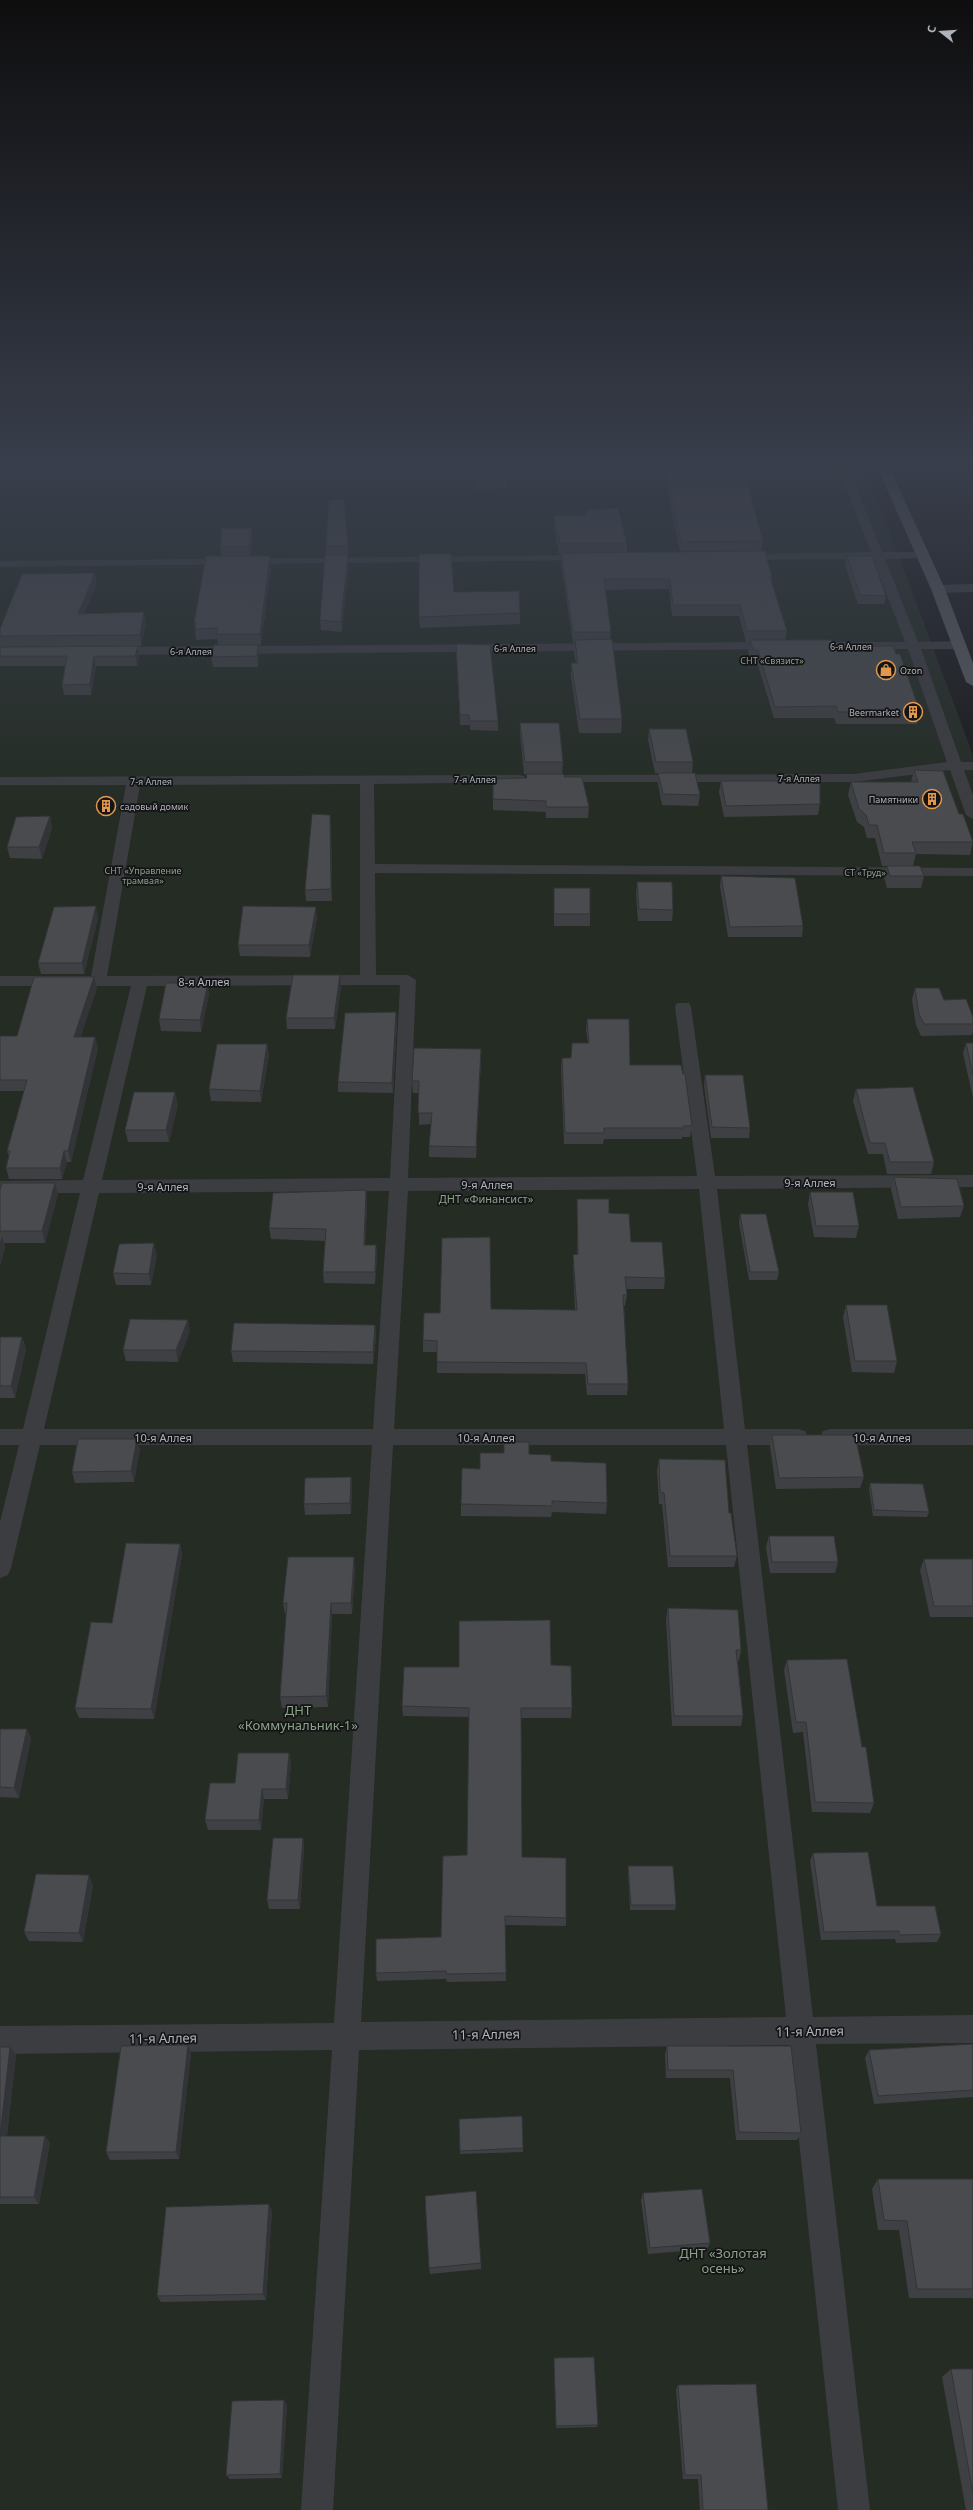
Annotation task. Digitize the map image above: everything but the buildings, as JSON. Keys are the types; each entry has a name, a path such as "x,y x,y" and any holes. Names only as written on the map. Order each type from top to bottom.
{"main road":[{"path":"934,579 973,682"}],"street":[{"path":"938,589 973,588"}],"lane":[{"path":"887,579 913,645 957,766 973,815"},
{"name":"6-я Аллея","path":"103,652 959,645"},
{"name":"7-я Аллея","path":"0,781 854,778 957,766 973,766"},
{"path":"367,780 368,980"},
{"path":"98,981 134,781"},
{"path":"367,868 973,872"},
{"name":"8-я Аллея","path":"0,981 408,980 399,1184"},
{"path":"0,1568 140,981"},
{"path":"683,1007 707,1182 854,2510"},
{"name":"9-я Аллея","path":"0,1187 973,1181"},
{"path":"317,2510 399,1184"},
{"name":"10-я Аллея","path":"0,1437 973,1437"},
{"name":"11-я Аллея","path":"0,2040 973,2029"}],"green space":[{"path":"0,579 907,579 973,755 973,2510 0,2510"}],"place":[{"name":"Ozon","path":"886,670"},
{"name":"Beermarket","path":"913,712"},
{"name":"Памятники","path":"932,799"},
{"name":"садовый домик","path":"106,806"}],"park label":[{"name":"СНТ «Связист»","path":"772,660"},
{"name":"СТ «Труд»","path":"865,872"},
{"name":"СНТ «Управление трамвая»","path":"143,876"},
{"name":"ДНТ «Финансист»","path":"486,1198"},
{"name":"ДНТ «Коммунальник-1»","path":"298,1718"},
{"name":"ДНТ «Золотая осень»","path":"723,2260"}]}
